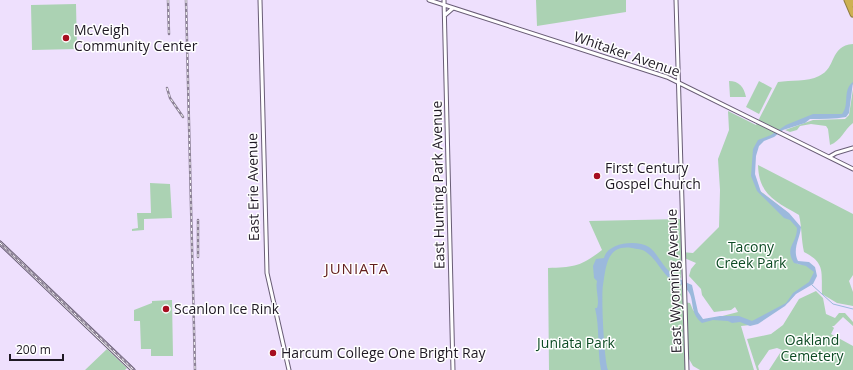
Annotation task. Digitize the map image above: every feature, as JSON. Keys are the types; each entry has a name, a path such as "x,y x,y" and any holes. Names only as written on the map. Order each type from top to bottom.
{"highway":[{"path":"847,0 853,14"},
{"path":"851,0 853,4"}],"main road":[{"name":"East Erie Avenue","path":"260,0 267,273 289,370"},
{"name":"Whitaker Avenue","path":"429,0 660,74 853,169"},
{"name":"East Hunting Park Avenue","path":"444,0 453,370"},
{"name":"East Wyoming Avenue","path":"676,0 687,370"},
{"path":"445,17 453,8"},
{"path":"829,157 836,153 853,148"},
{"path":"0,243 133,370"}],"green space":[{"path":"536,0 626,0 626,12 537,26"},
{"path":"76,4 77,49 32,50 31,5"},
{"path":"853,44 853,84 850,87 846,115 815,116 787,127 759,143 755,150 753,172 759,190 786,211 800,227 794,247 797,264 812,265 816,272 813,282 797,292 789,302 750,325 741,326 754,370 700,370 693,366 689,359 685,359 685,370 549,370 548,268 571,266 582,263 602,250 589,221 681,219 681,252 693,253 719,227 720,190 718,159 729,130 728,111 756,125 778,82 804,80 819,76 829,68 836,53 845,46","holes":["682,257 696,263 691,269 689,276 701,289 702,295 714,312 731,310 735,307 738,312 703,321 693,310 690,303 683,302 681,280"]},
{"path":"729,81 738,83 744,90 746,97 730,97"},
{"path":"759,81 772,88 759,114 746,107"},
{"path":"853,89 853,123 834,143 830,145 828,129 826,126 811,124 800,126 797,130 790,132 785,130 813,120 845,119 849,115"},
{"path":"758,165 853,214 853,275 849,281 853,292 853,306 837,303 822,294 821,269 816,260 804,252 799,215 776,201 765,190 761,184"},
{"path":"150,183 170,184 172,218 144,219 144,230 132,231 132,229 138,228 137,213 151,213"},
{"name":"Oakland Cemetery","path":"816,291 823,298 826,314 835,318 839,313 845,313 853,322 853,326 843,317 834,326 832,326 834,328 831,334 853,346 853,370 769,370 782,350 777,348 769,350 758,366 759,370 757,370 747,339 771,334 783,325 799,299"},
{"path":"172,300 173,356 151,356 151,349 141,349 140,321 134,321 134,310 152,303 152,301"},
{"path":"107,349 127,368 125,370 85,370"}],"water":[{"path":"853,82 849,113 846,117 833,119 810,119 805,123 783,130 774,137 764,141 759,146 756,156 755,174 761,192 789,213 801,227 796,248 796,257 798,261 809,262 815,267 817,276 813,284 796,294 785,306 758,324 750,326 740,322 732,323 728,321 713,320 702,323 695,315 688,291 668,277 649,254 643,250 632,248 617,250 612,253 609,259 603,285 603,328 608,370 601,370 595,308 597,308 598,305 597,281 594,278 593,266 596,259 604,258 610,249 616,246 637,243 649,247 669,271 678,278 692,285 698,312 703,319 720,316 739,316 752,321 786,303 793,293 809,282 814,272 806,266 794,263 791,258 790,253 797,228 790,220 784,218 757,191 751,176 753,149 758,140 771,135 786,125 813,114 842,114 846,106 848,89"}],"waterway":[{"path":"812,285 833,304 853,309"}],"railway":[{"path":"168,0 169,34"},
{"path":"186,0 195,370"},
{"path":"167,88 170,98 183,117"},
{"path":"198,220 198,257"},
{"path":"0,243 134,370"}],"place":[{"name":"McVeigh Community Center","path":"66,38"},
{"name":"First Century Gospel Church","path":"597,176"},
{"name":"Scanlon Ice Rink","path":"166,309"},
{"name":"Harcum College One Bright Ray","path":"273,353"}],"district":[{"name":"JUNIATA","path":"357,269"}],"park label":[{"name":"Tacony Creek Park","path":"751,256"},
{"name":"Juniata Park","path":"576,343"}]}
